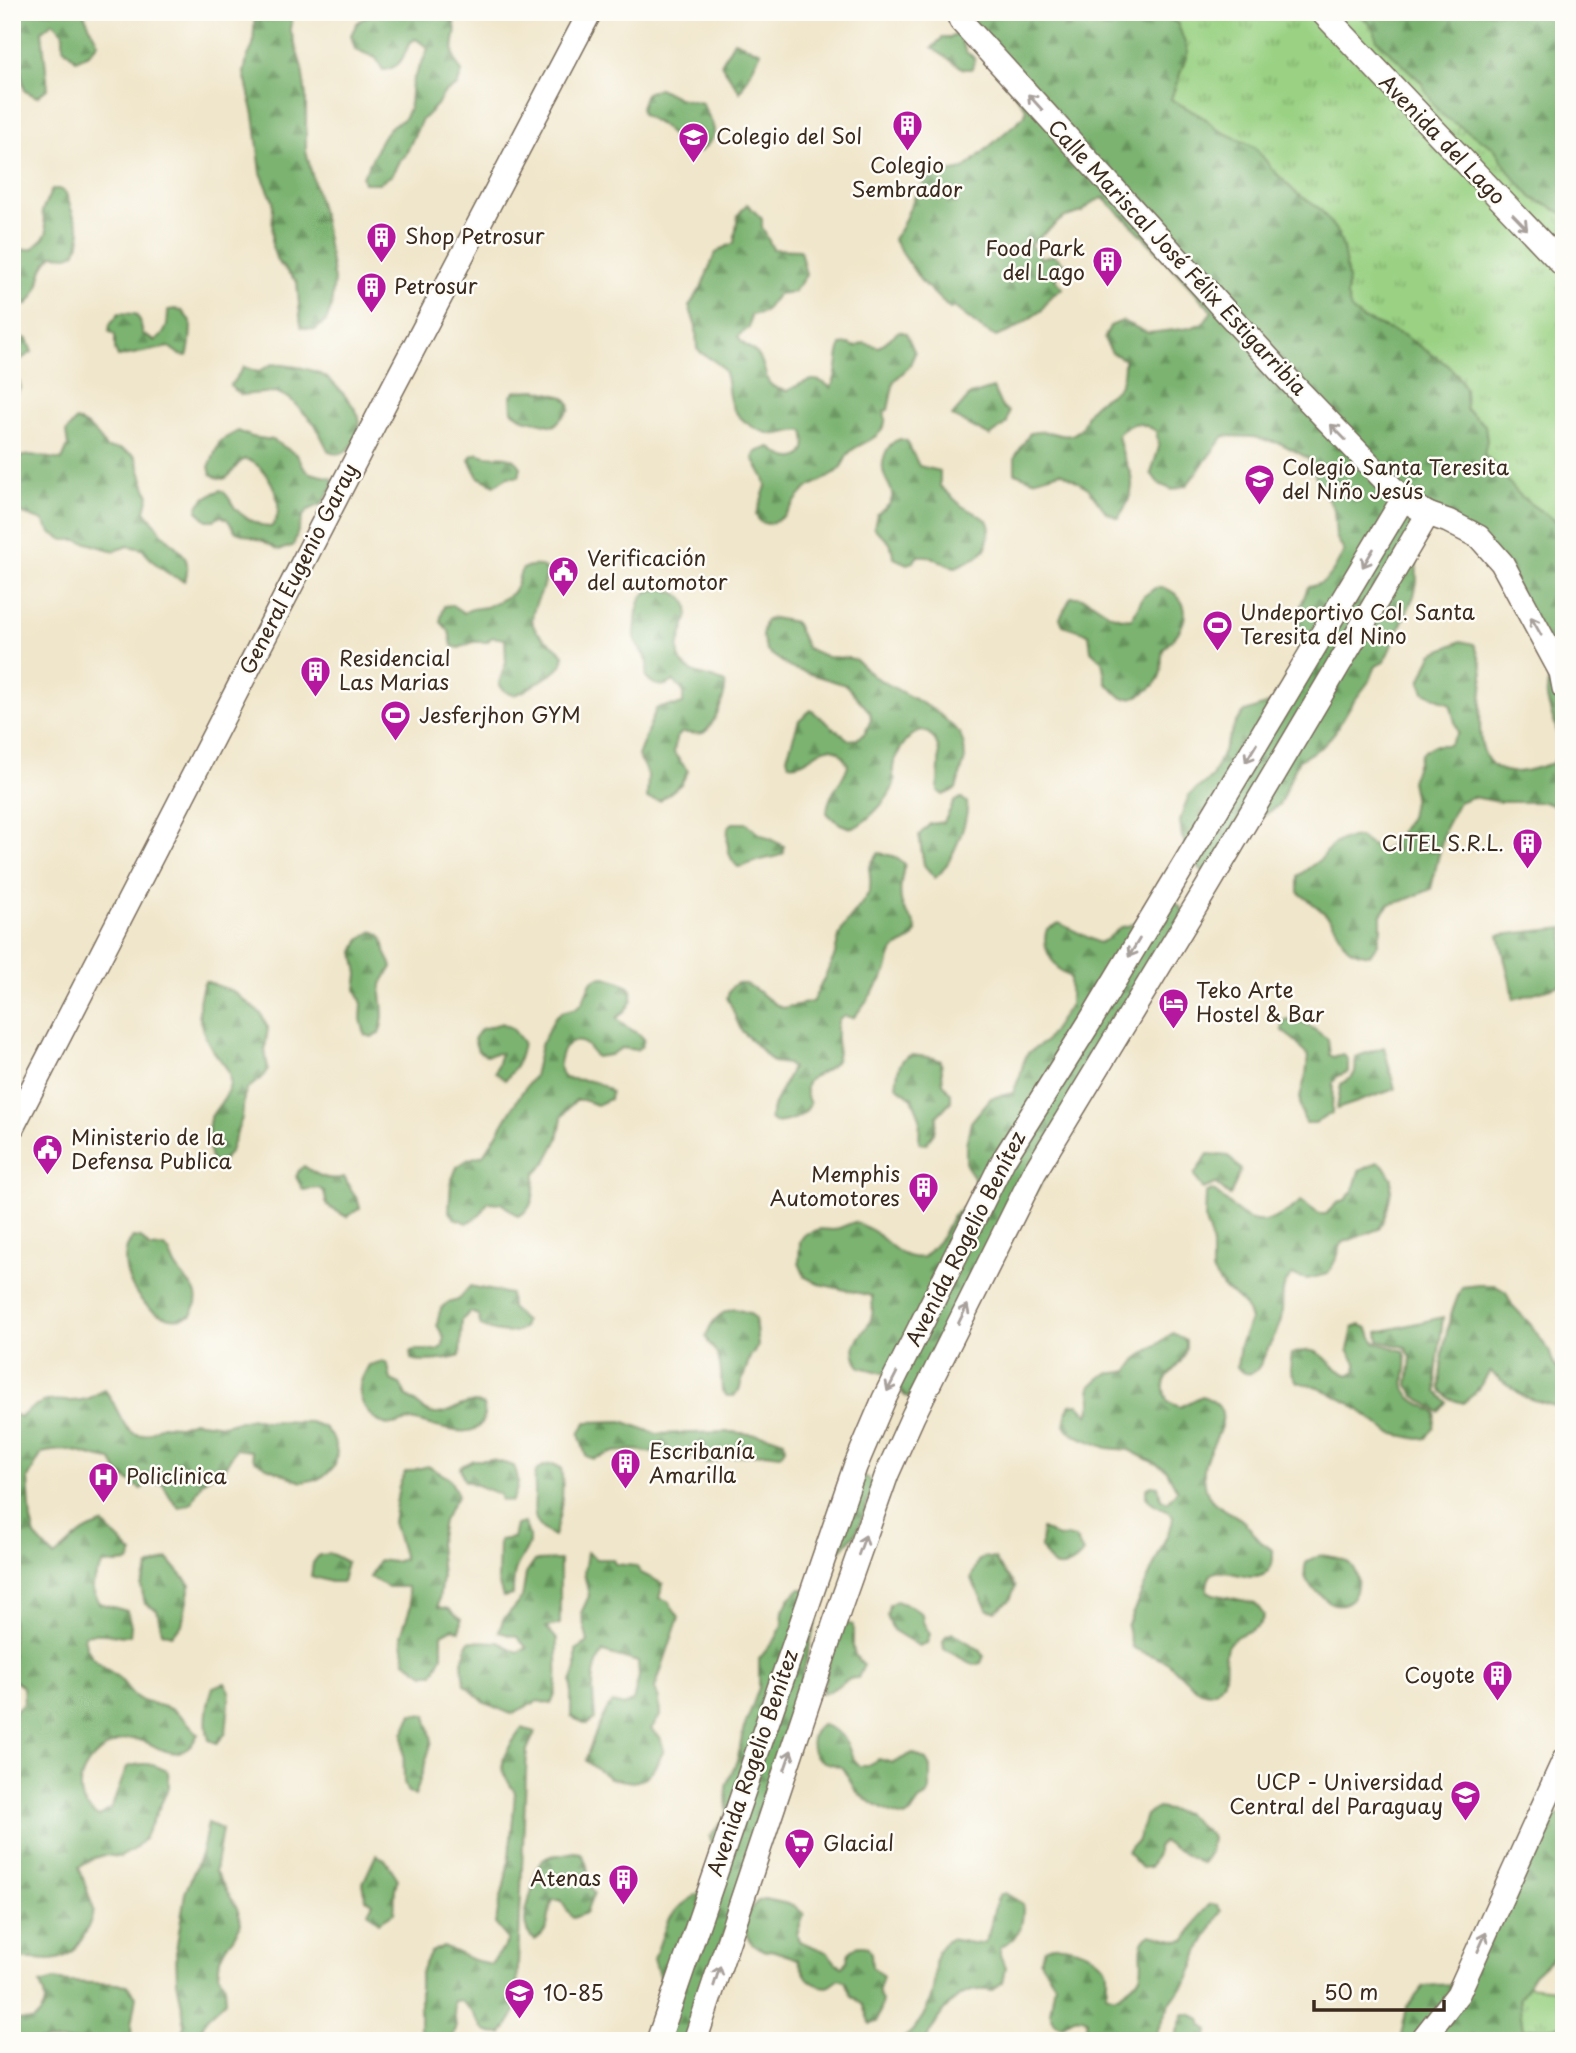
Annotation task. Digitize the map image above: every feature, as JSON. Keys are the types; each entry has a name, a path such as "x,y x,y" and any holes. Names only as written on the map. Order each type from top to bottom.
{"street":[{"name":"General Eugenio Garay","path":"12,1129 377,419 590,12"},
{"name":"Calle Mariscal José Félix Estigarribia","path":"957,12 961,22 1281,372 1403,499 1428,514 1479,537 1502,564 1561,672 1564,688"},
{"name":"Avenida del Lago","path":"1322,12 1564,266"},
{"name":"Avenida Rogelio Benítez","path":"658,2041 851,1480 884,1399 1004,1159 1091,1020 1403,499"},
{"name":"Avenida Rogelio Benítez","path":"695,2041 839,1607 887,1474 913,1416 1034,1172 1202,896 1428,514"},
{"path":"1421,2041 1458,1994 1564,1760"}],"green space":[{"path":"12,12 83,12 98,43 89,54 76,60 63,47 63,32 53,22 42,31 48,88 37,97 25,91 20,69 20,40 12,32"},
{"path":"255,12 294,12 290,28 302,68 306,96 306,151 324,222 334,280 331,308 326,321 315,330 301,327 297,282 277,261 272,246 273,201 261,173 254,115 244,73 253,46"},
{"path":"373,12 447,12 455,24 454,56 462,72 457,86 444,93 437,105 421,121 405,156 399,161 392,175 379,183 364,183 362,177 383,136 407,114 413,81 428,48 416,39 410,42 398,64 383,70 376,58 355,49 351,35 357,23"},
{"path":"948,12 1157,12 1178,24 1188,52 1171,99 1206,119 1216,129 1255,147 1295,192 1320,209 1338,233 1343,248 1348,279 1347,296 1351,310 1363,319 1403,335 1449,366 1465,389 1466,409 1485,425 1487,440 1484,455 1495,464 1522,497 1564,527 1564,810 1544,802 1500,802 1472,797 1459,802 1445,828 1431,889 1389,904 1381,915 1378,943 1370,955 1348,948 1332,921 1298,892 1298,876 1322,858 1331,846 1343,839 1359,837 1382,852 1393,842 1410,817 1414,796 1411,781 1421,753 1434,745 1449,745 1458,733 1450,704 1424,692 1420,682 1432,654 1461,641 1474,644 1483,671 1480,733 1488,760 1498,768 1512,772 1554,763 1558,736 1548,704 1547,686 1550,676 1508,565 1435,520 1416,552 1417,582 1414,596 1384,662 1376,666 1370,680 1335,732 1323,746 1298,761 1279,805 1254,822 1205,873 1194,863 1182,837 1180,821 1189,795 1212,777 1236,722 1245,712 1271,703 1299,657 1298,614 1308,587 1327,579 1344,551 1336,537 1334,509 1308,458 1282,444 1253,437 1224,436 1187,485 1173,490 1159,484 1151,473 1159,447 1156,431 1140,424 1132,424 1118,434 1132,484 1127,504 1118,518 1106,512 1088,488 1061,472 1033,480 1015,473 1015,457 1030,433 1074,434 1095,404 1118,388 1124,359 1112,353 1104,339 1110,326 1122,321 1148,333 1190,328 1203,323 1212,311 1136,229 1103,198 1093,202 1082,212 1063,218 1030,245 1041,258 1054,255 1066,265 1055,279 1063,288 1049,298 1042,310 1011,331 996,337 954,307 950,309 921,281 893,239 901,228 916,194 925,182 936,174 964,169 1025,115 1026,108"},
{"path":"996,12 1564,12 1564,641"},
{"path":"1357,12 1564,12 1564,214 1532,198 1511,174 1494,148 1445,117 1435,107 1421,82 1377,40 1372,26"},
{"path":"958,34 966,52 975,58 972,69 964,69 932,48 942,38"},
{"path":"734,41 761,52 740,92 721,64"},
{"path":"659,88 678,98 702,103 714,134 712,140 699,152 688,150 662,126 642,114 641,107 646,93"},
{"path":"52,189 65,192 79,229 78,247 75,253 68,256 53,255 44,267 32,298 26,305 12,305 12,251 32,249 43,239 47,232 42,211"},
{"path":"747,204 762,219 762,227 773,249 800,250 806,275 794,292 778,294 764,312 751,315 749,328 738,336 758,355 772,386 787,391 814,380 831,388 841,345 849,344 855,347 864,343 879,347 899,331 906,333 915,353 909,367 894,381 888,410 884,411 885,421 881,431 850,452 835,473 805,491 782,517 767,524 760,522 756,515 766,486 753,458 756,452 770,447 785,456 798,457 805,449 804,431 772,434 757,429 739,416 731,403 723,369 697,349 696,327 689,306 701,288 715,254 734,243 738,215"},
{"path":"168,310 182,311 191,322 187,356 180,355 169,347 118,357 115,335 109,331 110,324 119,313 135,314 140,320 143,334 155,341 166,328"},
{"path":"12,334 27,339 32,352 20,360 16,373 21,387 12,399"},
{"path":"272,364 315,372 343,393 354,407 360,425 356,439 348,450 336,454 329,452 315,424 289,398 276,392 241,395 230,386 244,367 258,372"},
{"path":"993,388 1001,406 1009,412 1007,423 990,436 952,416 970,395"},
{"path":"537,390 564,397 569,403 570,409 554,426 524,419 512,411 511,396 516,391"},
{"path":"76,420 94,431 106,448 121,449 135,456 149,495 145,511 186,559 185,581 161,568 142,549 128,546 114,551 77,540 64,540 51,533 43,521 12,510 12,458 31,455 62,460 68,446 66,432"},
{"path":"238,431 252,437 273,440 297,455 310,473 332,478 334,484 322,504 308,510 303,516 293,546 279,550 263,541 236,532 227,519 221,516 207,520 197,511 202,501 221,490 238,511 252,520 271,527 276,519 278,509 274,488 254,463 245,459 223,479 211,474 209,467 220,441"},
{"path":"895,441 907,441 919,466 940,471 940,486 962,506 987,520 990,527 986,548 977,557 956,567 925,556 918,556 907,564 894,558 890,543 874,528 877,514 892,499 891,489 883,472 885,454"},
{"path":"478,453 511,458 521,467 519,477 508,477 495,485 478,477 469,460"},
{"path":"540,566 546,570 546,577 534,607 532,622 537,632 564,655 559,668 520,693 511,694 499,683 506,662 505,639 492,637 487,642 473,642 459,648 452,646 449,631 440,621 444,606 452,605 464,613 486,607 511,594 522,570"},
{"path":"661,588 677,594 686,602 687,620 678,651 681,661 695,673 725,683 725,688 718,710 707,730 701,734 681,733 676,739 674,753 688,771 681,784 660,801 647,799 648,775 638,756 656,709 683,704 683,691 674,681 659,685 646,677 648,662 636,643 635,635 641,598 647,592"},
{"path":"1155,588 1168,590 1179,598 1185,613 1183,623 1163,650 1161,672 1151,688 1140,695 1122,698 1106,683 1102,661 1091,651 1089,635 1063,625 1060,618 1071,597 1079,597 1114,616 1132,618 1143,597"},
{"path":"773,618 795,622 807,648 827,657 856,660 873,676 936,711 959,732 965,759 956,789 943,795 938,791 938,747 929,734 921,730 910,737 901,748 893,768 895,780 891,790 871,815 854,828 842,825 830,816 827,813 830,800 848,765 833,748 819,751 797,764 789,764 787,757 799,720 811,710 849,740 857,739 865,733 871,720 870,712 846,685 791,668 767,651 762,636 765,621"},
{"path":"961,798 967,802 962,831 953,854 935,878 924,865 919,835 930,824 944,822 954,802"},
{"path":"733,823 747,823 758,833 784,846 784,853 738,867 728,849 728,827"},
{"path":"879,853 893,856 905,864 900,894 905,911 915,924 916,933 892,952 885,974 855,1016 845,1016 839,1020 837,1059 807,1082 806,1094 810,1104 807,1109 796,1118 776,1123 770,1119 774,1104 792,1068 787,1064 773,1062 742,1031 727,998 731,988 737,983 744,983 782,1008 812,1002 834,957 841,931 869,893 870,867"},
{"path":"1161,899 1177,904 1183,912 1108,1065 918,1399 905,1396 887,1374 860,1367 856,1358 855,1345 872,1316 872,1296 819,1284 805,1277 799,1263 800,1241 805,1234 820,1229 834,1230 854,1222 875,1232 903,1254 916,1258 924,1257 942,1237 952,1216 973,1198 976,1191 974,1177 966,1165 966,1144 971,1122 991,1098 1013,1093 1024,1059 1028,1053 1046,1041 1070,1005 1070,977 1059,969 1050,957 1045,943 1047,929 1059,923 1099,943 1121,927 1138,921"},
{"path":"1564,928 1564,984 1514,999 1499,935"},
{"path":"373,931 382,939 392,967 381,985 383,1014 379,1034 372,1037 365,1035 361,1019 362,1004 356,989 358,974 354,952 360,939"},
{"path":"605,977 623,983 632,992 630,1003 617,1018 644,1039 642,1046 636,1050 622,1048 610,1055 596,1057 585,1044 573,1042 568,1044 561,1054 560,1067 564,1078 588,1080 605,1087 611,1092 610,1099 597,1105 576,1100 571,1105 562,1117 558,1139 545,1164 535,1174 533,1198 524,1213 518,1216 501,1203 488,1202 481,1214 467,1223 454,1218 449,1212 451,1182 457,1167 469,1159 483,1155 492,1142 534,1076 541,1045 555,1017 576,1008 582,1003 591,982"},
{"path":"205,981 234,992 261,1014 268,1028 265,1049 268,1070 247,1089 242,1118 229,1154 220,1163 212,1163 209,1123 228,1091 230,1077 207,1040 200,1021 199,1001"},
{"path":"1286,1020 1309,1026 1328,1039 1330,1055 1333,1057 1343,1054 1348,1060 1348,1072 1337,1076 1333,1083 1332,1113 1315,1123 1306,1123 1300,1106 1308,1056 1282,1031 1282,1024"},
{"path":"502,1023 512,1028 523,1042 517,1063 505,1080 495,1072 501,1053 486,1055 478,1051 474,1039 481,1029"},
{"path":"1384,1047 1395,1089 1337,1109 1341,1084 1354,1074 1355,1057"},
{"path":"912,1055 941,1061 943,1083 951,1094 951,1101 937,1116 934,1133 926,1144 919,1143 920,1118 912,1098 896,1086 903,1059"},
{"path":"1208,1154 1228,1156 1241,1170 1230,1196 1216,1184 1203,1189 1194,1175"},
{"path":"1378,1162 1392,1179 1385,1217 1379,1229 1344,1242 1339,1247 1328,1274 1307,1279 1293,1275 1288,1280 1283,1291 1282,1317 1273,1339 1258,1369 1249,1374 1243,1372 1237,1367 1240,1345 1250,1320 1246,1308 1224,1289 1212,1271 1212,1242 1205,1221 1206,1193 1212,1190 1246,1218 1255,1221 1271,1220 1301,1201 1319,1214 1326,1214 1353,1191 1359,1171"},
{"path":"304,1166 327,1178 344,1177 360,1208 347,1217 327,1206 324,1191 318,1188 303,1190 296,1177"},
{"path":"133,1237 141,1238 150,1248 167,1249 176,1267 196,1294 197,1300 191,1315 176,1318 161,1315 148,1307 137,1294 125,1265 126,1250"},
{"path":"1494,1285 1506,1292 1512,1305 1531,1325 1549,1351 1554,1365 1564,1376 1564,1409 1525,1397 1490,1372 1474,1394 1463,1403 1450,1399 1440,1389 1446,1336 1452,1311 1462,1287"},
{"path":"470,1286 510,1294 511,1308 525,1321 523,1328 508,1332 491,1330 481,1326 478,1315 470,1312 462,1320 460,1356 422,1361 411,1359 410,1352 413,1350 437,1350 443,1346 444,1338 437,1325 440,1310 448,1303 458,1300"},
{"path":"735,1309 755,1318 758,1346 750,1357 739,1390 734,1396 727,1396 722,1391 719,1360 706,1337 716,1318"},
{"path":"1443,1317 1436,1375 1437,1392 1447,1402 1439,1412 1415,1396 1408,1385 1411,1357 1405,1347 1379,1341 1378,1332"},
{"path":"1360,1325 1367,1328 1375,1342 1404,1351 1407,1393 1436,1413 1434,1427 1426,1438 1390,1433 1351,1404 1318,1387 1297,1382 1290,1369 1292,1354 1304,1351 1319,1353 1349,1375 1356,1371 1356,1363 1348,1350 1353,1328"},
{"path":"1173,1333 1186,1341 1182,1360 1164,1383 1168,1402 1180,1407 1202,1396 1214,1402 1222,1417 1218,1435 1204,1466 1207,1492 1219,1506 1245,1522 1260,1541 1272,1550 1273,1556 1270,1569 1260,1576 1250,1577 1221,1571 1214,1573 1209,1579 1207,1591 1255,1603 1264,1615 1258,1626 1237,1636 1228,1645 1223,1682 1217,1690 1209,1693 1194,1687 1167,1662 1132,1647 1127,1626 1172,1524 1173,1517 1170,1513 1146,1497 1146,1490 1151,1485 1158,1486 1161,1499 1168,1502 1177,1490 1166,1469 1129,1450 1107,1448 1074,1435 1064,1425 1070,1405 1078,1404 1088,1415 1092,1401 1090,1387 1096,1381 1108,1374 1128,1371 1137,1359"},
{"path":"383,1361 388,1365 391,1380 400,1384 407,1397 427,1412 441,1414 470,1403 484,1405 479,1426 470,1431 460,1431 413,1420 389,1425 377,1420 363,1405 360,1385 369,1365"},
{"path":"104,1389 126,1426 140,1435 162,1425 179,1426 193,1421 223,1425 252,1418 310,1422 324,1427 333,1438 337,1452 335,1465 318,1479 302,1482 267,1467 254,1459 251,1451 236,1449 222,1472 206,1479 192,1503 179,1508 163,1484 149,1483 141,1489 118,1473 112,1460 62,1450 42,1453 28,1478 31,1521 35,1536 54,1557 81,1534 103,1524 133,1554 129,1562 103,1564 92,1589 99,1603 127,1611 131,1625 130,1636 84,1635 88,1650 136,1697 175,1712 198,1734 189,1748 173,1753 139,1740 123,1740 103,1749 87,1765 80,1785 81,1796 88,1808 98,1817 111,1809 127,1767 148,1764 163,1769 168,1772 169,1787 144,1839 133,1850 120,1857 105,1855 91,1859 79,1867 94,1910 80,1943 74,1950 59,1959 26,1959 12,1962 12,1714 24,1702 23,1687 12,1679 12,1414 21,1417 40,1403 90,1398"},
{"path":"622,1421 657,1434 732,1432 769,1436 784,1441 785,1448 780,1455 765,1453 725,1458 709,1463 688,1455 636,1450 614,1452 593,1459 586,1456 579,1434 586,1422"},
{"path":"473,1460 493,1460 514,1466 518,1484 511,1502 501,1500 499,1494 464,1480 460,1467"},
{"path":"553,1464 561,1468 563,1486 554,1536 539,1525 534,1509 535,1475 540,1468"},
{"path":"428,1466 449,1478 458,1495 443,1521 439,1543 442,1577 438,1607 449,1609 461,1619 460,1631 453,1628 442,1634 442,1656 433,1674 424,1674 405,1661 401,1635 411,1605 407,1587 388,1587 370,1577 379,1560 394,1562 404,1559 393,1522 399,1486 405,1472"},
{"path":"867,1477 874,1486 856,1533 840,1551 833,1549 862,1478"},
{"path":"524,1523 529,1544 515,1571 513,1595 503,1597 498,1581 499,1540 513,1538 516,1525"},
{"path":"1042,1529 1059,1538 1075,1538 1083,1552 1071,1564 1054,1566 1041,1548"},
{"path":"587,1552 596,1559 613,1559 615,1564 636,1566 641,1573 663,1584 659,1598 668,1601 679,1617 655,1688 660,1716 651,1729 660,1737 664,1750 650,1773 634,1782 610,1779 586,1761 597,1730 612,1703 624,1706 633,1701 639,1676 638,1662 603,1652 594,1676 595,1719 587,1724 571,1717 571,1682 576,1669 576,1650 588,1642 581,1613 589,1596 584,1573"},
{"path":"332,1554 347,1562 342,1582 311,1576 313,1563 319,1555"},
{"path":"1319,1555 1346,1561 1352,1566 1356,1573 1357,1588 1350,1601 1343,1604 1332,1603 1308,1583 1305,1576 1306,1563"},
{"path":"984,1557 995,1559 1015,1587 1010,1600 995,1611 988,1610 971,1579 978,1561"},
{"path":"168,1559 190,1585 182,1625 171,1635 162,1632 157,1610 145,1604 141,1586 149,1567"},
{"path":"560,1560 560,1624 546,1627 557,1639 557,1681 554,1697 551,1704 538,1701 511,1714 485,1703 464,1684 462,1661 469,1641 498,1642 517,1652 527,1648 517,1637 499,1632 503,1620 522,1598 526,1574 535,1561"},
{"path":"799,1589 813,1589 824,1597 790,1727 689,2041 646,2041 664,2000 654,1959 668,1920 678,1908 701,1891 715,1865 710,1837 727,1814 726,1786 738,1758 743,1731 759,1688 759,1659 777,1637 782,1625 783,1611 789,1599"},
{"path":"896,1601 922,1614 930,1634 927,1643 919,1646 893,1630 887,1616 889,1605"},
{"path":"838,1621 853,1625 853,1648 855,1655 864,1665 858,1678 848,1680 822,1694"},
{"path":"953,1633 980,1650 984,1656 981,1663 974,1665 944,1649 946,1636"},
{"path":"225,1683 230,1691 226,1733 217,1743 209,1740 207,1714 213,1687"},
{"path":"412,1714 426,1715 432,1741 415,1796 407,1791 404,1782 403,1734"},
{"path":"821,1724 843,1737 859,1766 866,1766 879,1759 893,1763 913,1753 926,1760 930,1767 930,1790 926,1797 905,1817 870,1801 854,1788 843,1768 822,1761 813,1752 814,1732"},
{"path":"522,1728 535,1732 527,1750 516,2012 502,2034 489,2033 483,2029 472,2011 460,2001 453,2001 456,2028 452,2041 420,2041 420,1973 431,1952 443,1946 473,1960 491,1964 508,1939 496,1925 508,1866 515,1792 504,1774 503,1766 506,1752"},
{"path":"1158,1808 1185,1813 1212,1837 1210,1852 1202,1864 1163,1842 1157,1847 1157,1854 1150,1867 1142,1868 1127,1852 1137,1842 1146,1815"},
{"path":"1564,1815 1564,1947 1534,1975 1519,2000 1523,2030 1564,2025 1564,2041 1400,2041 1407,2007 1424,1986 1451,1984 1548,1816"},
{"path":"208,1823 222,1829 215,1871 237,1908 241,1923 220,1958 218,1973 225,1986 226,2000 206,2019 196,2041 178,2041 184,2026 177,1981 176,1950 185,1893 202,1852"},
{"path":"581,1853 584,1858 594,1893 586,1913 573,1918 560,1900 553,1900 545,1931 535,1940 527,1930 525,1918 537,1869 548,1857"},
{"path":"376,1855 385,1859 398,1879 394,1913 379,1922 368,1912 373,1903 366,1899 363,1883"},
{"path":"1005,1893 1023,1904 1023,1913 1017,1935 1000,1948 1006,1968 1003,1982 991,1991 979,1990 959,1996 943,2012 926,2041 898,2041 912,2031 927,2008 933,1991 936,1959 940,1948 950,1939 978,1944 985,1942 996,1901"},
{"path":"765,1899 793,1905 804,1914 797,1934 799,1941 827,1952 842,1966 853,1948 868,1947 872,1967 883,1976 879,1992 882,2001 877,2022 870,2024 862,2004 851,1995 845,1981 839,1979 828,1987 816,1984 805,1975 798,1959 771,1950 766,1951 751,1942 746,1930 747,1916 754,1905"},
{"path":"1210,1904 1217,1905 1221,1911 1202,1945 1188,1980 1170,2003 1154,2038 1148,2041 1069,2041 1086,2027 1087,2020 1073,2018 1062,2027 1055,2024 1050,2012 1055,1984 1040,1961 1045,1949 1068,1947 1094,1957 1106,1970 1107,1994 1114,1997 1125,1991 1140,1975 1142,1947 1146,1938 1151,1934 1179,1941 1186,1940 1200,1915"},
{"path":"54,1980 127,1985 136,1996 131,2025 132,2041 12,2041 12,2020 33,2021 38,2017 45,2004 40,1984"},
{"path":"1518,1985 1564,1990 1564,2041 1472,2041"},
{"path":"1183,2014 1201,2019 1203,2026 1209,2030 1205,2041 1174,2041"}],"place":[{"name":"Colegio Sembrador","path":"907,153"},
{"name":"Colegio del Sol","path":"693,164"},
{"name":"Shop Petrosur","path":"382,264"},
{"name":"Food Park del Lago","path":"1108,288"},
{"name":"Petrosur","path":"371,314"},
{"name":"Colegio Santa Teresita del Niño Jesús","path":"1259,507"},
{"name":"Verificación del automotor","path":"564,598"},
{"name":"Undeportivo Col. Santa Teresita del Nino","path":"1217,652"},
{"name":"Residencial Las Marias","path":"316,698"},
{"name":"Jesferjhon GYM","path":"396,743"},
{"name":"CITEL S.R.L.","path":"1527,871"},
{"name":"Teko Arte Hostel & Bar","path":"1173,1030"},
{"name":"Ministerio de la Defensa Publica","path":"48,1177"},
{"name":"Memphis Automotores","path":"923,1214"},
{"name":"Escribanía Amarilla","path":"626,1491"},
{"name":"Policlinica","path":"103,1504"},
{"name":"Coyote","path":"1498,1703"},
{"name":"UCP - Universidad Central del Paraguay","path":"1466,1822"},
{"name":"Glacial","path":"800,1871"},
{"name":"Atenas","path":"624,1906"},
{"name":"10-85","path":"520,2021"}]}
